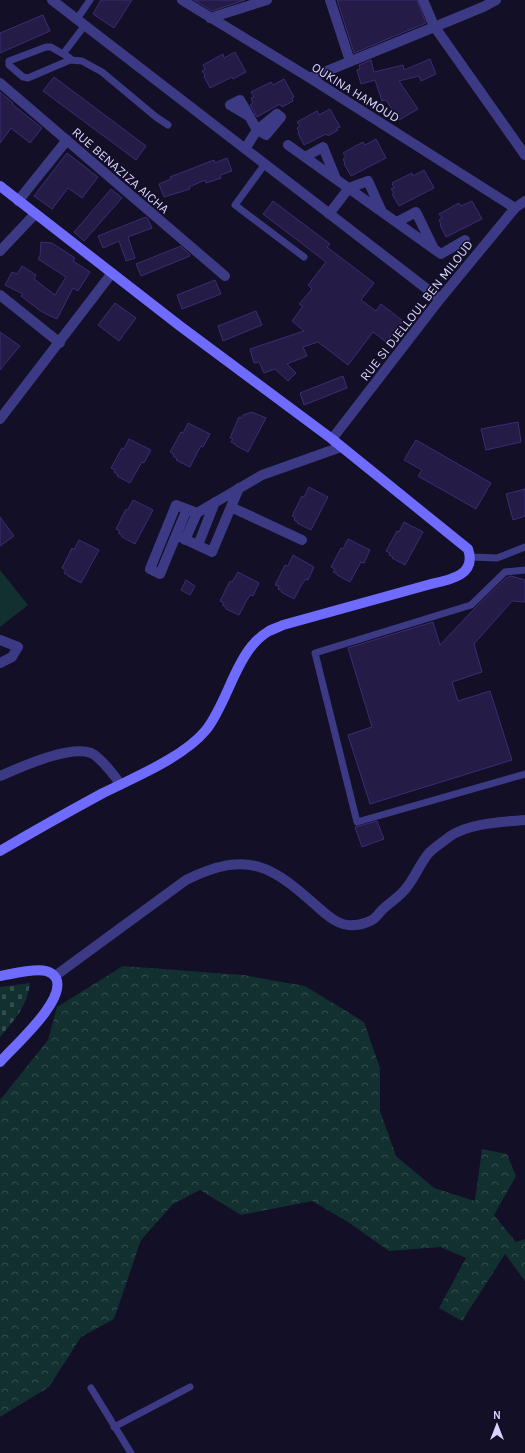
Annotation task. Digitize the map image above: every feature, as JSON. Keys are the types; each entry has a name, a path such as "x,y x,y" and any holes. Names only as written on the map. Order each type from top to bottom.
{"main road":[{"path":"0,186 180,326 332,439 468,549 471,557 462,574 452,579 283,625 269,631 248,652 216,715 205,730 189,746 167,760 64,814 0,851"},
{"path":"0,976 40,970 48,971 55,976 58,982 56,997 48,1010 0,1062"}],"street":[{"path":"52,0 440,299"},
{"name":"OUKINA HAMOUD","path":"182,0 310,78 515,208"},
{"path":"210,18 267,0"},
{"path":"330,0 350,61"},
{"path":"423,0 434,26 525,155"},
{"path":"310,78 434,26 482,4 496,0"},
{"name":"RUE BENAZIZA AICHA","path":"0,83 225,276"},
{"path":"245,149 257,130 250,117"},
{"path":"18,201 67,140"},
{"path":"288,145 441,254 465,240"},
{"path":"305,157 323,147 336,179"},
{"path":"329,214 349,188 368,181 382,212"},
{"name":"RUE SI DJELLOUL BEN MILOUD","path":"332,439 440,299 515,208 525,201"},
{"path":"397,222 416,212 434,249"},
{"path":"0,251 35,214"},
{"path":"0,419 112,274"},
{"path":"0,295 60,343"},
{"path":"197,513 176,505 150,569 160,574 197,513 262,475 341,447"},
{"path":"181,538 212,552 239,488"},
{"path":"198,545 215,502"},
{"path":"231,507 302,540"},
{"path":"181,538 187,509"},
{"path":"0,640 18,647 12,657 0,663"},
{"path":"0,776 35,761 67,752 80,751 92,754 112,772 120,784"},
{"path":"55,976 186,880 205,871 241,863 262,867 280,876 328,916 342,924 353,926 364,924 373,920 406,888 428,853 450,836 480,825 525,820"}],"lane":[{"path":"63,54 81,22 90,0"},
{"path":"70,60 70,58 51,47 46,47 9,62 9,65 23,77 28,78 70,60 82,61 102,72 156,117 168,125"},
{"path":"265,164 235,206 304,257"},
{"path":"471,557 497,558 525,547"},
{"path":"525,570 505,572 471,605 315,653 357,822 525,774"},
{"path":"114,1427 190,1387"},
{"path":"91,1388 131,1453"}],"green space":[{"path":"0,570 28,605 0,627"},
{"path":"123,966 243,975 305,986 364,1022 380,1068 380,1111 396,1156 434,1188 475,1201 482,1149 507,1154 516,1176 494,1215 516,1242 525,1239 525,1281 505,1254 462,1321 439,1308 466,1258 441,1247 389,1251 348,1222 312,1201 241,1215 200,1190 173,1204 141,1240 114,1319 81,1337 49,1387 0,1417 0,1100 48,1040 57,1007"},
{"path":"30,983 26,999 20,1012 0,1037 0,987"}],"building":[{"path":"101,0 132,0 114,28 93,14"},
{"path":"194,0 245,0 212,11"},
{"path":"337,0 417,0 426,23 354,53"},
{"path":"43,15 50,31 0,53 0,33"},
{"path":"235,52 246,72 210,88 202,71 205,69 203,65 223,54 224,58"},
{"path":"430,59 436,74 421,81 419,76 399,81 418,109 399,120 386,100 382,101 375,80 361,84 357,70 360,69 359,65 371,60 374,72 403,65 404,70"},
{"path":"54,77 146,146 136,160 43,91"},
{"path":"284,79 294,97 292,98 293,101 282,107 280,104 257,117 250,105 253,103 251,98 254,97 251,92 271,82 273,85"},
{"path":"0,92 13,103 12,104 42,128 30,143 11,128 0,143"},
{"path":"330,109 340,127 337,128 338,130 328,136 326,134 304,145 298,133 297,128 300,126 297,122 317,111 319,115"},
{"path":"376,139 386,158 351,176 344,164 343,159 346,157 343,153 363,142 365,145"},
{"path":"67,153 98,177 82,198 68,188 52,209 34,196"},
{"path":"227,158 232,171 220,175 221,178 206,183 205,180 189,187 190,189 164,197 159,184 171,179 170,177 214,160 215,163"},
{"path":"424,170 434,188 399,206 392,194 394,193 391,189 394,188 392,183 412,173 413,176"},
{"path":"111,189 122,198 84,241 74,232"},
{"path":"273,201 330,244 327,247 374,283 361,300 376,311 381,304 403,321 386,342 373,332 348,365 318,342 303,347 307,356 287,364 296,373 288,381 275,369 264,373 259,362 254,363 250,349 304,331 292,321 303,306 299,304 312,289 308,285 326,262 263,214"},
{"path":"472,201 482,219 446,237 440,225 439,220 442,218 439,214 459,203 461,206"},
{"path":"146,217 152,228 128,237 135,258 126,261 119,241 103,248 98,236"},
{"path":"41,242 52,243 75,258 73,261 90,272 78,291 73,288 57,319 42,312 21,296 23,294 5,285 12,272 17,274 22,266 36,275 34,279 55,295 66,277 38,259 40,256"},
{"path":"181,246 190,256 141,276 136,264"},
{"path":"215,280 221,294 182,309 177,295"},
{"path":"115,303 136,318 119,341 98,325"},
{"path":"256,311 262,325 223,341 218,326"},
{"path":"0,332 20,346 0,370"},
{"path":"343,376 347,388 304,405 300,393"},
{"path":"252,412 266,418 248,452 231,442 233,439 230,438 239,417 241,418 243,415"},
{"path":"518,422 521,442 486,450 481,429"},
{"path":"188,423 210,434 203,447 201,446 190,467 176,460 177,459 173,456 174,454 170,452 181,432 183,433"},
{"path":"129,439 151,450 130,483 117,476 118,475 114,472 115,470 111,468 122,448 124,449"},
{"path":"416,440 491,483 476,509 418,476 422,470 404,460"},
{"path":"309,487 328,497 311,530 297,523 298,522 294,520 295,517 292,516 302,496 304,497"},
{"path":"525,489 525,516 513,520 506,494"},
{"path":"133,500 153,510 135,544 122,537 122,535 118,533 120,531 116,529 126,509 128,510"},
{"path":"0,517 14,536 0,546"},
{"path":"404,522 423,532 405,565 392,558 393,557 389,555 390,553 386,551 397,531 399,532"},
{"path":"348,539 370,550 364,563 361,562 350,582 333,572 335,569 331,567 341,548 343,549"},
{"path":"79,540 99,550 81,583 64,573 66,570 62,568 72,548 74,550"},
{"path":"293,555 314,567 308,580 306,579 302,584 294,599 281,592 282,591 278,589 279,586 275,585 285,565 288,566"},
{"path":"238,572 259,583 253,596 250,595 239,615 226,609 226,607 222,605 224,603 220,601 230,581 232,582"},
{"path":"511,576 525,580 525,602 512,601 474,644 482,672 452,682 458,701 490,691 512,760 370,804 348,735 372,727 348,648 433,622 440,645 475,608 506,578"},
{"path":"186,580 195,586 190,595 181,590"},
{"path":"377,821 384,839 362,847 355,827"}]}
